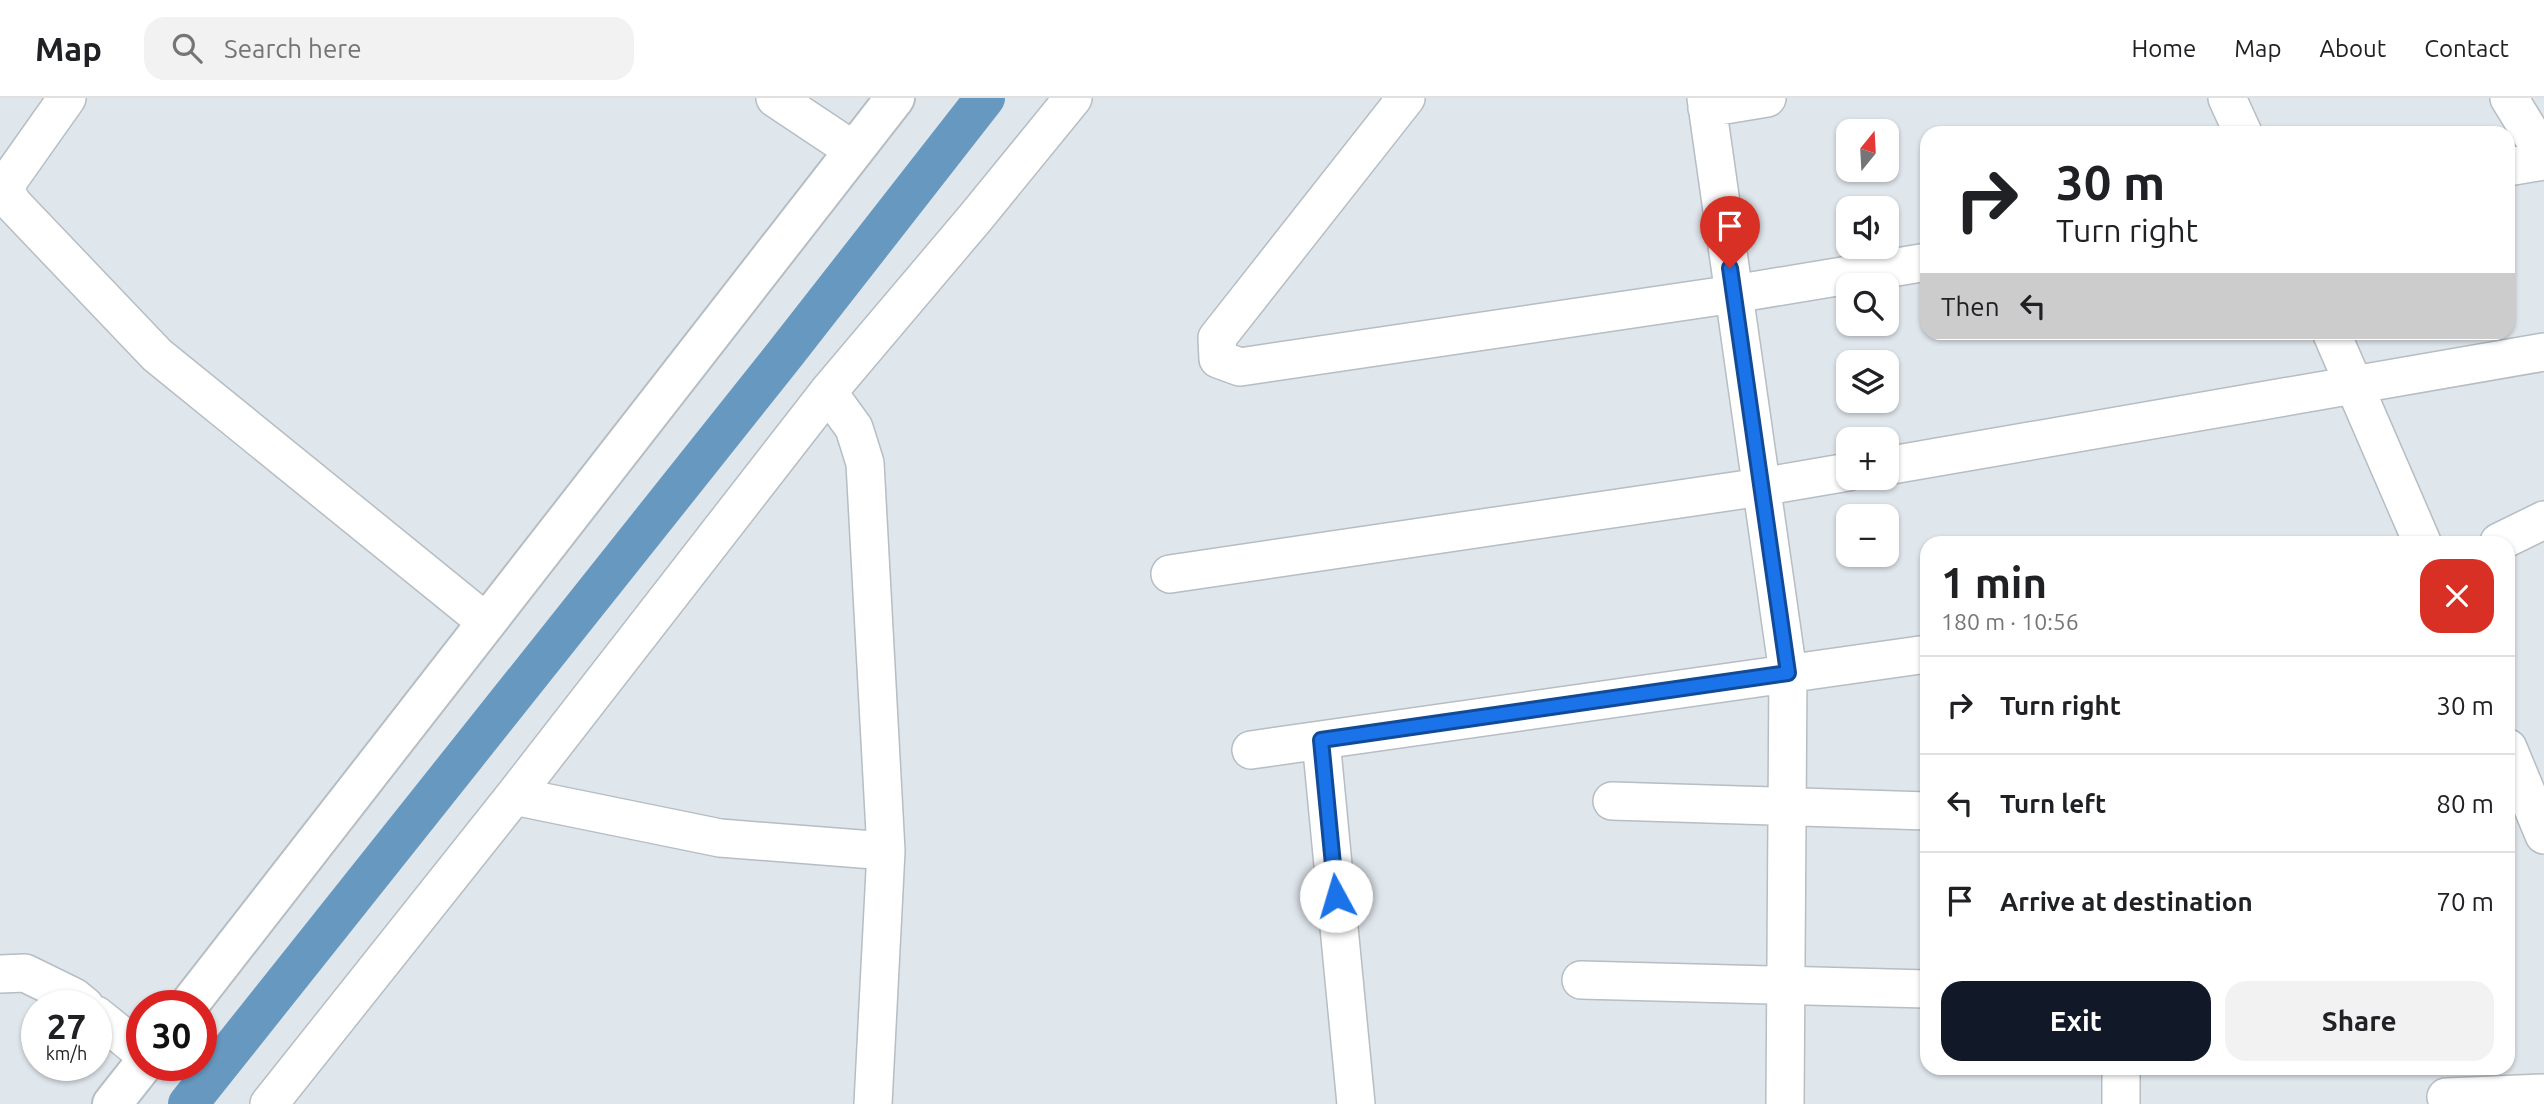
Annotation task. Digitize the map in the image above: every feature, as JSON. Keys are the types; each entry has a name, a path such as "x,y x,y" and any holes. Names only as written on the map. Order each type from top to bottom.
{"street":[{"path":"67,98 9,180 6,193 14,205 157,355 486,622"},
{"path":"775,98 853,150"},
{"path":"200,990 895,98"},
{"path":"269,1104 514,796 828,392 1073,98"},
{"path":"1406,98 1217,338 1218,359 1240,367 1734,294 1920,263"},
{"path":"1767,98 1706,103 1788,673 1785,1104"},
{"path":"2227,98 2240,126"},
{"path":"2509,98 2544,155"},
{"path":"2515,166 2544,161"},
{"path":"2334,340 2419,536"},
{"path":"1899,464 2544,352"},
{"path":"828,392 854,428 866,463 886,851 873,1104"},
{"path":"1170,574 1836,474"},
{"path":"2511,536 2544,520"},
{"path":"1251,750 1920,655"},
{"path":"1321,740 1356,1104"},
{"path":"2515,765 2544,835"},
{"path":"514,796 720,838 886,851"},
{"path":"1612,801 1920,811"},
{"path":"0,974 25,973 60,990"},
{"path":"1581,980 1920,989"},
{"path":"112,1028 126,1039"},
{"path":"2121,1075 2121,1104"},
{"path":"112,1104 130,1081"},
{"path":"2446,1097 2544,1093"}],"waterway":[{"path":"188,1104 785,354 985,98"}],"route":[{"path":"1336,896 1321,740 1788,673 1730,268"}]}
